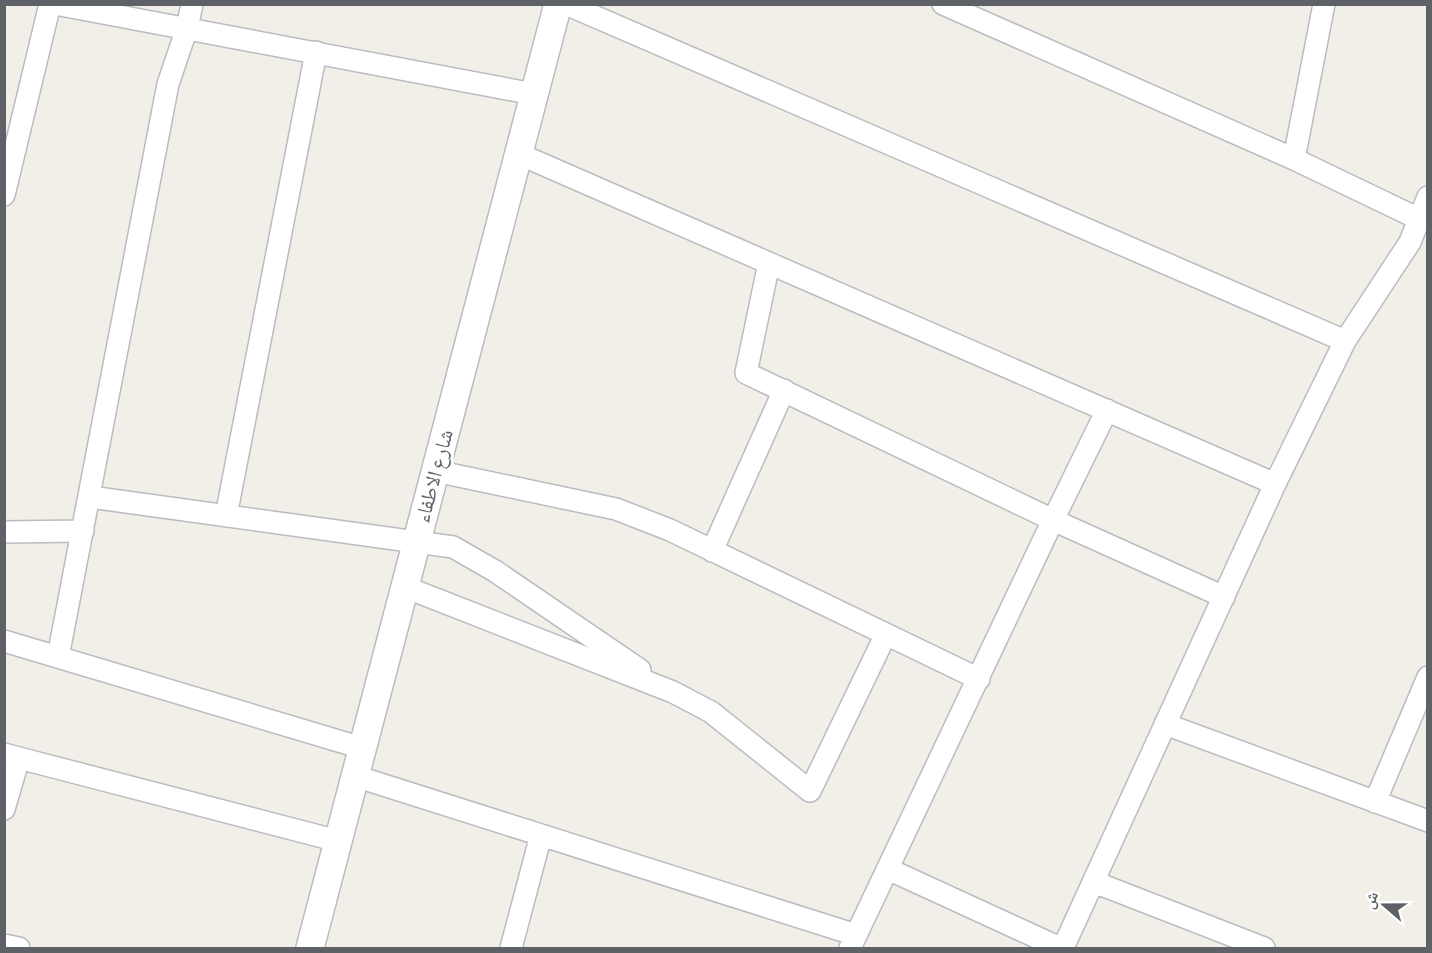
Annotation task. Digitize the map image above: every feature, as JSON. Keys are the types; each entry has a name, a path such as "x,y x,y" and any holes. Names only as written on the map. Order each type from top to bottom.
{"street":[{"path":"4,195 50,4"},
{"path":"56,4 534,94"},
{"path":"58,657 168,84 187,28 192,4"},
{"name":"شارع الاطفاء","path":"310,948 558,4"},
{"path":"566,4 1345,341"},
{"path":"943,4 1294,159 1419,219"},
{"path":"1294,159 1324,4"},
{"path":"226,516 316,52"},
{"path":"519,154 1275,484"},
{"path":"888,869 1062,948 1275,484 1345,341 1419,244 1419,219 1428,197"},
{"path":"769,263 746,373 1053,520 1224,597"},
{"path":"712,550 784,390"},
{"path":"355,776 541,835 853,941 1107,410"},
{"path":"435,471 616,509 670,530 979,679"},
{"path":"90,497 453,547 495,571 673,692"},
{"path":"4,532 83,531"},
{"path":"405,587 673,692 711,712 810,791 885,634"},
{"path":"4,641 362,748"},
{"path":"1375,801 1428,677"},
{"path":"1166,724 1428,821"},
{"path":"4,809 12,756 338,841"},
{"path":"511,948 541,835"},
{"path":"1094,882 1264,948"},
{"path":"4,945 19,948"}]}
